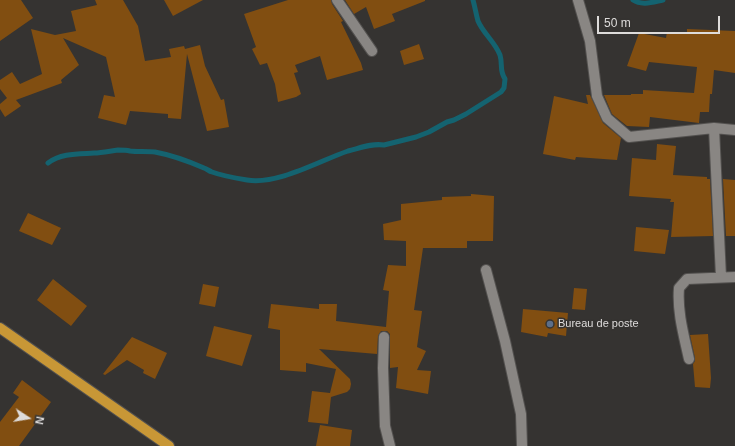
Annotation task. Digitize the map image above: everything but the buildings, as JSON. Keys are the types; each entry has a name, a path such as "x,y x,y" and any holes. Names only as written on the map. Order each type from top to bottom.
{"main road":[{"path":"0,328 169,446"}],"street":[{"path":"337,0 372,51"},
{"path":"578,0 590,41 597,96 607,118 629,137 714,128 735,130"},
{"path":"714,128 721,277"},
{"path":"486,270 505,342 521,414 522,446"},
{"path":"689,359 678,297 679,288 687,279 735,277"},
{"path":"384,337 383,368 385,426 390,446"}],"waterway":[{"path":"48,163 59,157 76,154 100,153 118,150 152,152 180,158 220,175 259,181 285,176 348,151 370,145 384,145 416,137 466,114 501,92 504,88 505,79 502,73 500,55 478,21 473,0"},
{"path":"633,0 640,3 663,0"}],"place":[{"name":"Bureau de poste","path":"550,324"}]}
